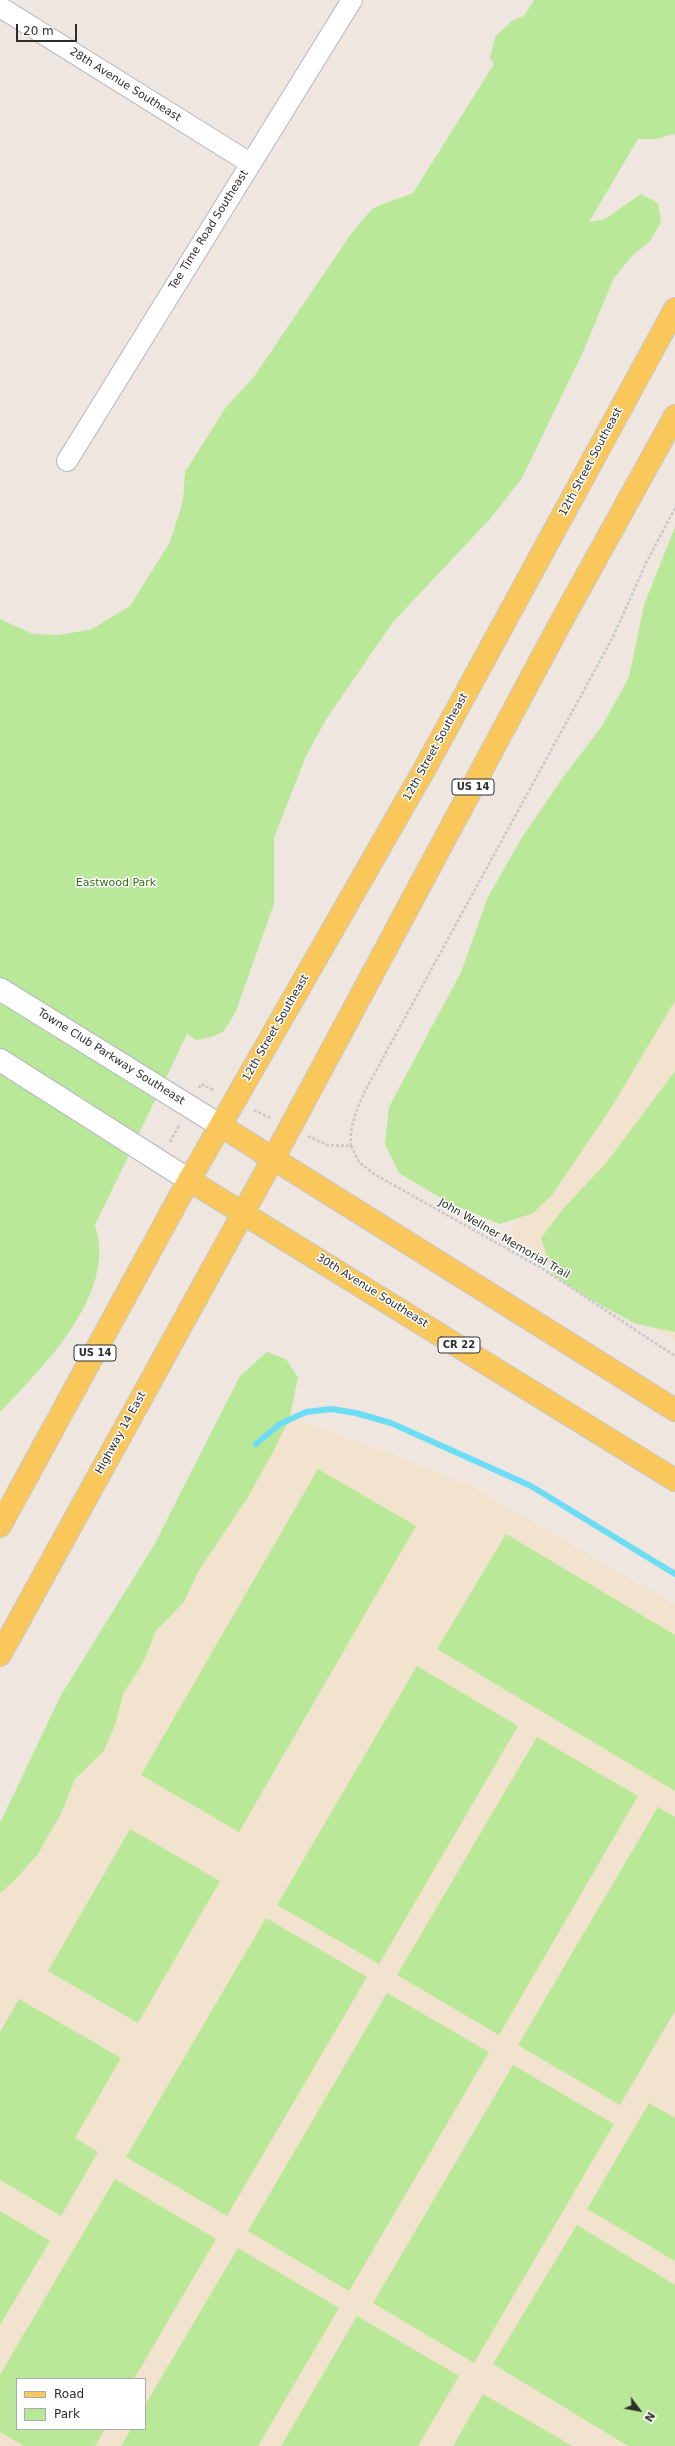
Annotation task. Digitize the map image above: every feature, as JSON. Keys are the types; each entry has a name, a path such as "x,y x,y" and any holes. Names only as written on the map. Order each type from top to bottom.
{"main road":[{"name":"12th Street Southeast","path":"189,1180 424,770 675,309"},
{"name":"US 14","path":"243,1211 273,1158 565,615 675,416"},
{"path":"220,1126 675,1410"},
{"name":"US 14","path":"0,1526 189,1180"},
{"name":"30th Avenue Southeast","path":"189,1180 243,1211 675,1480"},
{"name":"Highway 14 East","path":"0,1655 243,1211"}],"street":[{"name":"Tee Time Road Southeast","path":"67,461 352,0"},
{"name":"28th Avenue Southeast","path":"0,7 250,163"},
{"name":"Towne Club Parkway Southeast","path":"0,989 220,1126"},
{"path":"0,1060 189,1180"}],"path":[{"path":"159,1160 201,1084 234,1102 290,1126 327,1145 351,1146 350,1133 357,1111 385,1054 613,637 646,563 675,508"},
{"name":"John Wellner Memorial Trail","path":"351,1146 359,1162 374,1174 544,1270 675,1356"}],"shaded area":[{"path":"675,970 675,1342 507,1236"},
{"path":"290,1417 389,1452 472,1486 675,1605 675,2446 0,2446 0,1893 13,1882 61,1814 75,1779 104,1751 116,1722 123,1694 143,1663 156,1631 184,1602 198,1572 248,1497"}],"green space":[{"name":"Eastwood Park","path":"534,0 675,0 675,134 656,139 638,139 589,222 605,219 641,194 658,203 661,222 650,241 633,255 614,278 582,354 522,478 490,519 393,622 327,718 306,756 274,838 274,904 236,1011 224,1031 212,1037 196,1040 187,1034 95,1225 99,1251 96,1277 86,1303 72,1328 55,1351 36,1374 0,1412 0,619 33,634 58,635 92,629 130,606 170,542 183,501 185,472 226,407 253,378 353,231 373,208 413,193 494,64 490,58 495,37 513,20 524,16"},
{"path":"675,527 675,1001 611,1108 552,1195 533,1213 500,1224 451,1204 399,1173 385,1144 389,1107 461,972 488,897 521,839 561,780 602,726 629,677 644,605"},
{"path":"675,1071 675,1332 636,1324 584,1296 553,1274 541,1238 563,1209 606,1163"},
{"path":"267,1352 286,1359 298,1377 290,1417 273,1452 248,1497 198,1572 184,1602 156,1631 143,1663 123,1694 116,1722 104,1751 75,1779 61,1814 37,1855 13,1882 0,1893 0,1823 61,1695 154,1545 240,1376"},
{"path":"318,1469 416,1526 239,1832 141,1775"},
{"path":"506,1534 675,1635 675,1791 437,1649"},
{"path":"417,1666 518,1726 379,1964 277,1905"},
{"path":"537,1737 638,1796 499,2035 397,1975"},
{"path":"658,1807 675,1817 675,2011 620,2105 518,2045"},
{"path":"130,1829 220,1881 138,2023 48,1971"},
{"path":"266,1918 367,1977 227,2216 126,2157"},
{"path":"387,1993 489,2052 349,2291 248,2231"},
{"path":"19,1999 121,2058 75,2138 98,2152 61,2216 0,2180 0,2032"},
{"path":"513,2065 614,2124 474,2363 373,2303"},
{"path":"649,2103 675,2118 675,2261 587,2209"},
{"path":"115,2179 216,2239 135,2378 16,2378 16,2430 104,2430 95,2446 24,2446 0,2432 0,2375"},
{"path":"0,2211 50,2241 0,2325"},
{"path":"577,2225 675,2285 675,2446 628,2446 493,2364"},
{"path":"238,2248 339,2308 258,2446 121,2446 130,2430 146,2430 146,2403"},
{"path":"357,2316 459,2376 418,2446 281,2446"},
{"path":"483,2394 572,2446 453,2446"}],"waterway":[{"path":"256,1444 280,1424 306,1412 331,1409 356,1413 391,1423 531,1486 675,1574"}]}
